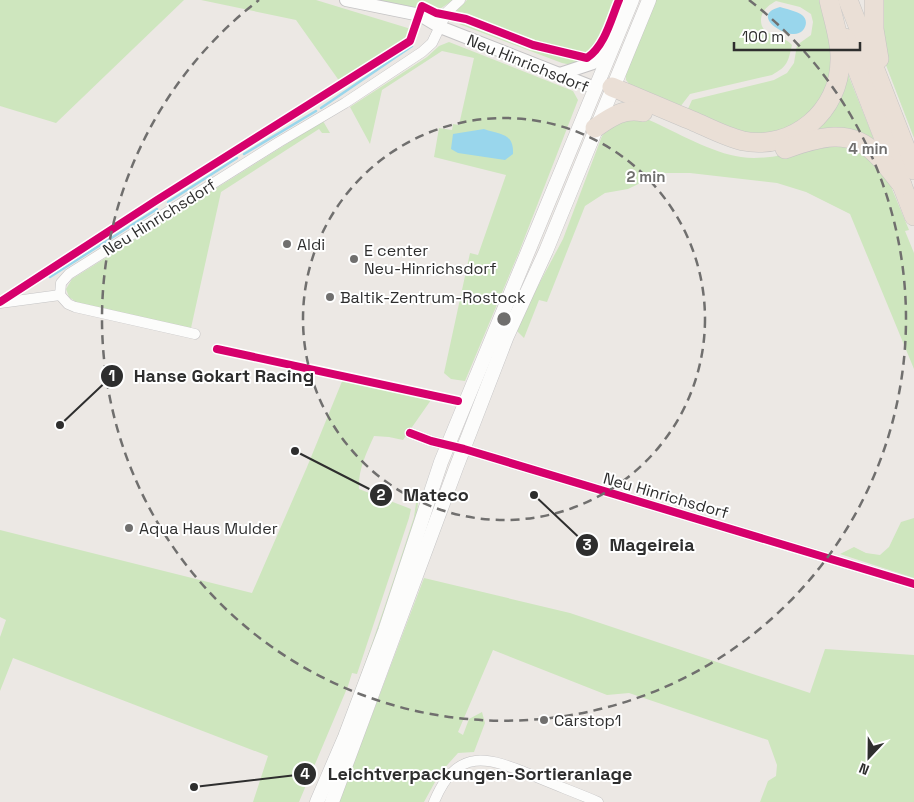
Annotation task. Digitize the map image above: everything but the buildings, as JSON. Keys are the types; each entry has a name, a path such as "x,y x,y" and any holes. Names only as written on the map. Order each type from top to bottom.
{"highway":[{"path":"605,91 740,140 766,143 792,135 807,126 822,112 833,94 838,80 840,58 829,0"},
{"path":"829,0 914,216"},
{"path":"848,0 914,170"},
{"path":"874,0 876,45 879,61 886,80 889,107"},
{"path":"605,91 644,112 722,147 744,153 774,152 827,136 847,137 857,140 872,150 902,185"},
{"path":"595,128 618,114 632,111 644,112"}],"main road":[{"path":"605,91 612,48 632,0"},
{"path":"605,91 649,0"},
{"name":"Neu Hinrichsdorf","path":"332,802 456,468 516,313 546,251 595,128 605,91"},
{"name":"Neu Hinrichsdorf","path":"317,802 345,736 385,631 448,445 605,91"},
{"path":"454,432 464,449"},
{"path":"448,445 454,450 457,457 456,468"}],"street":[{"name":"Neu Hinrichsdorf","path":"338,0 417,23 440,27"},
{"name":"Neu Hinrichsdorf","path":"346,0 420,15 440,27 605,91"},
{"name":"Neu Hinrichsdorf","path":"60,295 61,284 69,274 422,52 432,43 447,12 460,0"},
{"path":"560,74 593,63 612,48"},
{"path":"0,303 60,295 68,304 75,307 195,334"},
{"name":"Neu Hinrichsdorf","path":"410,433 914,584"},
{"path":"434,802 448,775 469,762 480,760 504,764 598,802"}],"green space":[{"path":"0,0 184,0 56,123 0,106"},
{"path":"201,0 316,0 411,29 407,37 340,82 296,20"},
{"path":"378,0 453,0 437,11 420,3 418,8"},
{"path":"467,0 616,0 598,43 585,54 537,44 467,17 453,14"},
{"path":"653,0 819,0 835,47 831,90 793,131 742,135 687,111 692,100 774,80 787,73 794,63 797,45 811,35 813,22 811,14 800,7 776,1 764,10 761,19 762,25 768,33 784,39 792,45 786,63 772,75 690,94 680,107 631,86 626,80 625,70"},
{"path":"879,0 914,0 914,138 884,60"},
{"path":"464,21 534,47 583,60 572,65 562,63 459,24"},
{"path":"449,42 573,91 578,100 519,252 465,381 451,379 444,373 470,253 478,255 506,175 434,157 439,128 452,130 453,124 459,125 474,58 442,51 382,90 370,144 350,107 427,57 439,46"},
{"path":"847,72 877,147 865,140 784,146 778,144"},
{"path":"640,117 706,147 741,157 779,156 846,141 885,172 909,230 905,231 914,253 914,369 850,214 806,192 777,183 690,173 661,173 628,189 605,193 585,206 547,302 539,300 524,338 515,329 563,239 602,136 619,122"},
{"path":"323,121 330,133 322,133 319,129 221,192 191,328 76,302 69,297 66,289 72,279"},
{"path":"343,379 421,396 431,400 403,440 374,436 363,462 359,489 411,509 357,674 352,673 299,802 253,802 268,756 13,658 0,691 0,637 6,620 0,617 0,530 252,593"},
{"path":"416,503 418,503 416,522 360,687 312,802 310,802 366,661 414,517"},
{"path":"914,518 914,578 840,554 854,547 866,553 880,555 889,547 901,522"},
{"path":"424,578 570,613 810,693 825,649 914,655 914,802 760,802 768,781 776,776 777,765 768,740 629,693 607,695 493,650 458,732 463,735 469,719 482,712 485,723 474,752 458,753 440,773 424,802 339,802"}],"water":[{"path":"780,7 802,15 806,20 806,24 801,32 788,33 771,23 768,19 768,14"},
{"path":"484,129 509,138 513,147 513,154 505,160 458,153 451,149 453,134"}],"waterway":[{"path":"321,108 412,46"},
{"path":"244,154 316,111"},
{"path":"168,202 237,158"},
{"path":"50,277 157,209"}],"cycle path":[{"path":"0,302 157,200 410,41 422,6 436,13 466,19 533,45 587,58 603,39 619,0"},
{"path":"217,349 458,401"},
{"path":"410,433 431,441 464,449 914,584"}],"place":[{"name":"Aldi","path":"287,244"},
{"name":"E center Neu-Hinrichsdorf","path":"354,259"},
{"name":"Baltik-Zentrum-Rostock","path":"330,297"},
{"name":"Hanse Gokart Racing","path":"60,425"},
{"name":"Mateco","path":"295,451"},
{"name":"Mageireia","path":"534,495"},
{"name":"Aqua Haus Mulder","path":"129,528"},
{"name":"Carstop1","path":"544,720"},
{"name":"Leichtverpackungen-Sortieranlage","path":"194,787"}]}
